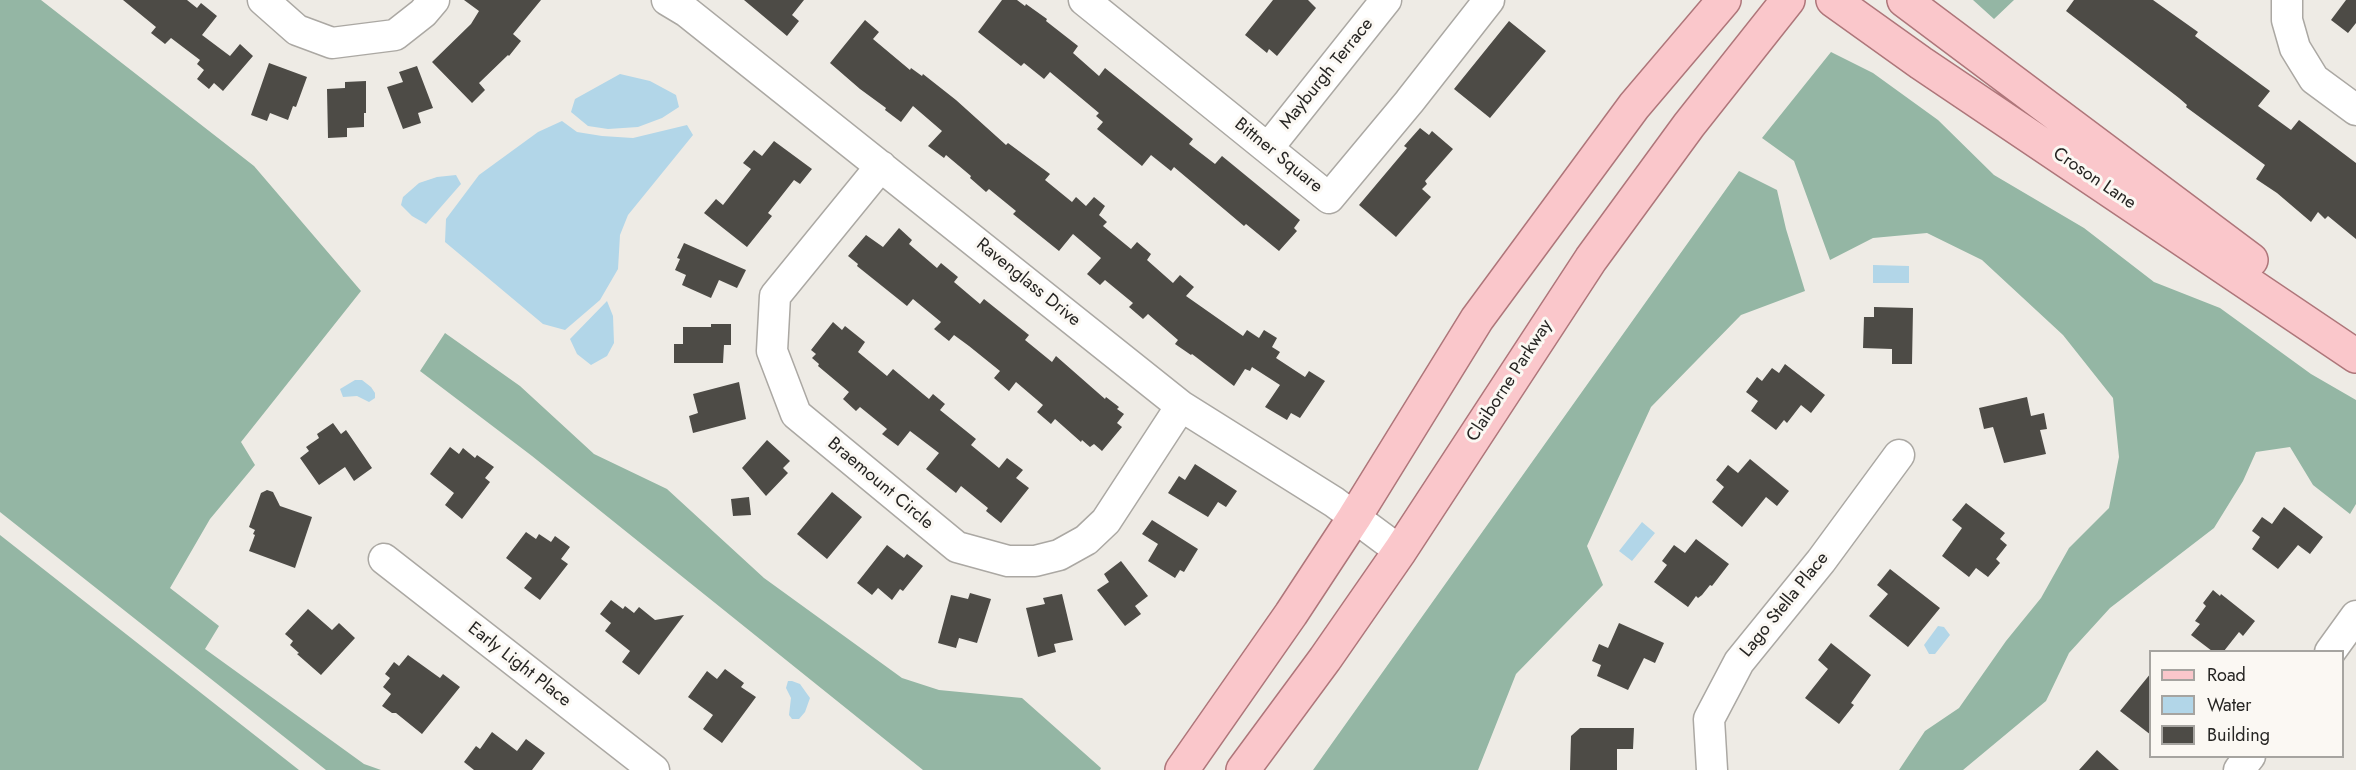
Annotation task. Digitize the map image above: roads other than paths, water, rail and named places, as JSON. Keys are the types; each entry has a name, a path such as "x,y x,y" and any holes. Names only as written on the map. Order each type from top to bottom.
{"main road":[{"path":"1182,770 1241,688 1354,518 1481,313 1634,106 1724,0"},
{"name":"Claiborne Parkway","path":"1243,770 1325,659 1400,551 1591,259 1689,125 1788,0"},
{"name":"Croson Lane","path":"1833,0 1931,70 2356,356"},
{"name":"Croson Lane","path":"1904,0 2356,339"}],"street":[{"path":"263,0 297,30 332,44 395,35 423,14 434,0"},
{"name":"Bittner Square","path":"1084,0 1329,198 1409,102 1489,0"},
{"name":"Mayburgh Terrace","path":"1268,148 1386,0"},
{"path":"2287,0 2288,20 2295,48 2314,79 2356,110"},
{"name":"Ravenglass Drive","path":"684,4 1181,406 1334,502 1400,551"},
{"name":"Braemount Circle","path":"881,165 775,296 772,351 796,414 957,547 1008,561 1035,561 1059,555 1086,540 1106,521 1181,406"},
{"name":"Lago Stella Place","path":"1712,770 1709,719 1739,662 1821,561 1899,456"},
{"name":"Early Light Place","path":"384,559 654,770"},
{"path":"2331,650 2356,616"},
{"path":"2239,770 2248,758"}],"water":[{"path":"620,74 650,81 676,95 679,107 662,118 638,127 608,129 588,126 571,112 575,99"},
{"path":"562,121 577,132 602,136 633,138 687,125 693,135 628,215 620,235 618,269 600,300 565,330 543,324 445,242 446,219 479,175 538,132"},
{"path":"456,175 461,184 426,224 412,216 401,205 403,197 419,183 437,177"},
{"path":"1873,265 1909,266 1909,283 1873,283"},
{"path":"607,301 613,316 614,343 607,356 591,365 577,354 570,339"},
{"path":"355,380 362,380 371,387 375,398 369,402 357,396 343,397 340,389"},
{"path":"1642,522 1655,533 1632,561 1619,551"},
{"path":"1938,626 1944,627 1950,635 1935,654 1929,654 1924,645"},
{"path":"788,681 800,684 810,698 805,712 799,719 792,719 789,715 791,698 786,688"}]}
